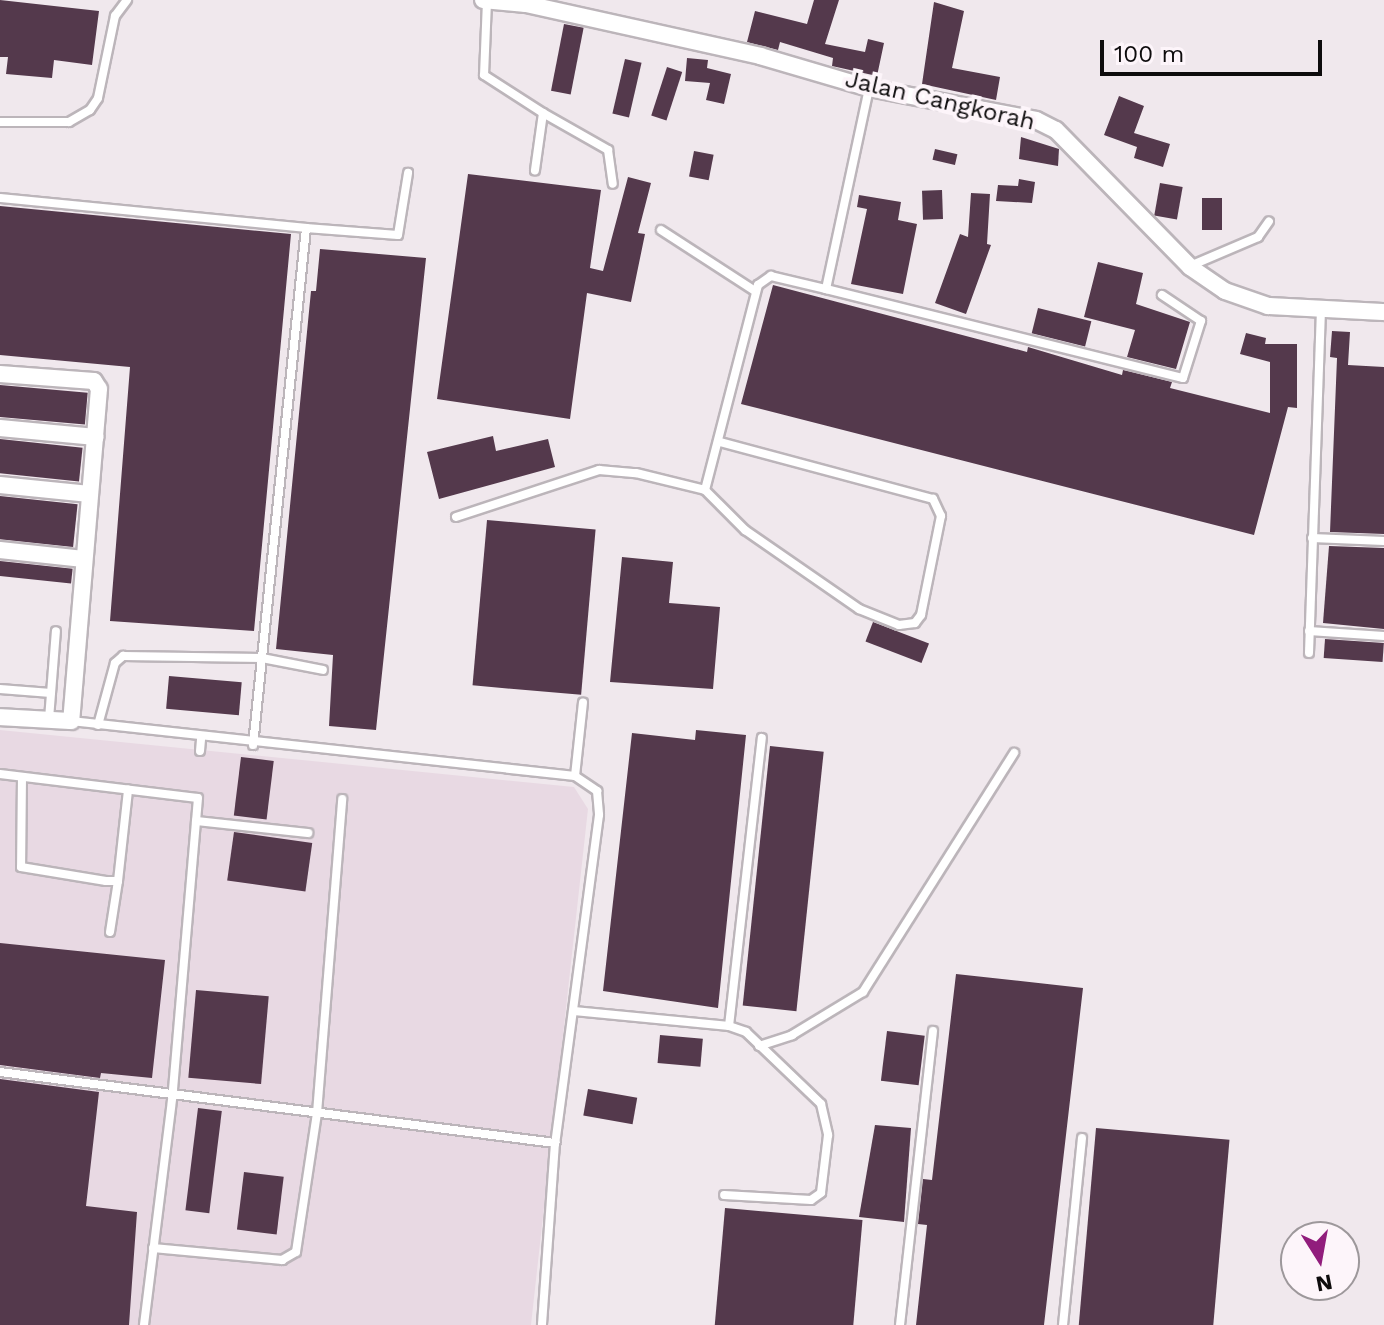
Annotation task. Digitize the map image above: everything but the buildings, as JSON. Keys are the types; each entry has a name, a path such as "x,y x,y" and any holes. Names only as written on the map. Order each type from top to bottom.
{"street":[{"name":"Jalan Cangkorah","path":"485,0 551,5 760,56 869,88 1036,120 1056,130 1190,267 1247,301 1384,312"},
{"path":"0,374 97,383 96,437 71,721 0,717"},
{"path":"0,428 96,437"},
{"path":"0,485 90,494"},
{"path":"0,550 84,559"}],"lane":[{"path":"0,122 69,122 90,110 98,98 115,16 127,0"},
{"path":"485,0 484,75 608,150 613,184"},
{"path":"826,289 869,88"},
{"path":"535,170 543,113"},
{"path":"0,198 398,235 408,173"},
{"path":"1190,267 1258,237 1269,221"},
{"path":"253,745 306,228"},
{"path":"661,230 755,291"},
{"path":"705,490 720,442 755,291 761,280 771,276 1183,378 1201,321 1162,295"},
{"path":"1309,653 1321,309"},
{"path":"456,517 599,470 636,473 705,490 745,530 859,609 899,625 915,623 921,615 941,516 933,499 720,442"},
{"path":"1312,538 1384,541"},
{"path":"49,720 56,631"},
{"path":"1309,631 1384,636"},
{"path":"98,725 115,663 123,656 262,658 323,670"},
{"path":"0,689 51,693"},
{"path":"575,776 583,702"},
{"path":"71,721 253,745 575,776 597,791 599,802 555,1143 542,1325"},
{"path":"729,1026 762,738"},
{"path":"200,751 201,739"},
{"path":"759,1046 792,1035 863,992 1014,753"},
{"path":"0,774 198,797 173,1092 144,1325"},
{"path":"22,777 21,867 118,881"},
{"path":"110,932 128,790"},
{"path":"153,1248 288,1259 296,1252 317,1113 342,799"},
{"path":"196,821 308,833"},
{"path":"574,1011 729,1026 759,1046 821,1104 828,1135 825,1181 821,1193 811,1200 724,1195"},
{"path":"900,1325 933,1031"},
{"path":"0,1072 555,1143"},
{"path":"1063,1325 1082,1138"}],"shaded area":[{"path":"0,730 574,787 588,809 531,1325 0,1325"}]}
